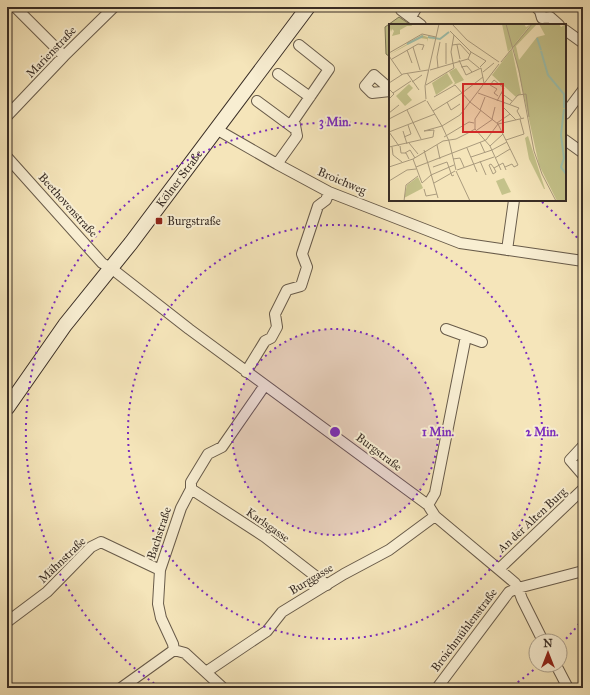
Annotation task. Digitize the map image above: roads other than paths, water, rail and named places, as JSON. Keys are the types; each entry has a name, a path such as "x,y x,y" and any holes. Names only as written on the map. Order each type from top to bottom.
{"main road":[{"name":"Kölner Straße","path":"7,408 65,325 111,268 308,7"}],"street":[{"path":"15,7 64,56"},
{"name":"Marienstraße","path":"7,116 64,56 114,7"},
{"path":"404,7 402,10 420,24"},
{"path":"411,17 417,7"},
{"path":"536,7 540,10 539,22 550,17 557,24"},
{"path":"566,31 583,43"},
{"path":"277,164 297,136 294,120 329,69 299,45"},
{"path":"278,74 310,97"},
{"path":"566,113 583,90"},
{"path":"257,101 295,129"},
{"name":"Broichweg","path":"216,129 329,192 460,243 583,261"},
{"path":"566,141 583,152"},
{"name":"Beethovenstraße","path":"7,157 102,263 111,268"},
{"path":"246,372 265,341 271,338 277,327 275,314 287,290 301,286 307,267 302,254 318,206 326,200 329,192"},
{"path":"507,250 514,201"},
{"name":"Burgstraße","path":"111,268 246,372 428,505 435,516 514,583 518,588 539,633"},
{"path":"446,329 482,342"},
{"path":"428,505 435,492 466,336"},
{"name":"Bachstraße","path":"174,650 173,644 161,618 158,604 160,570 181,508 191,489 191,482 208,454 222,448 265,385"},
{"path":"583,446 570,460 583,475"},
{"name":"Karlsgasse","path":"191,489 265,537 327,585"},
{"name":"An der Alten Burg","path":"499,569 583,489"},
{"name":"Burggasse","path":"206,672 267,631 282,612 389,550 435,516"},
{"name":"Mähnstraße","path":"7,622 48,592 91,547 100,542 160,570"},
{"name":"Broichmühlenstraße","path":"437,688 508,592 583,571"},
{"path":"121,688 174,650 185,653 223,688"},
{"path":"560,673 568,688"}],"place":[{"name":"Burgstraße","path":"159,221"}]}
